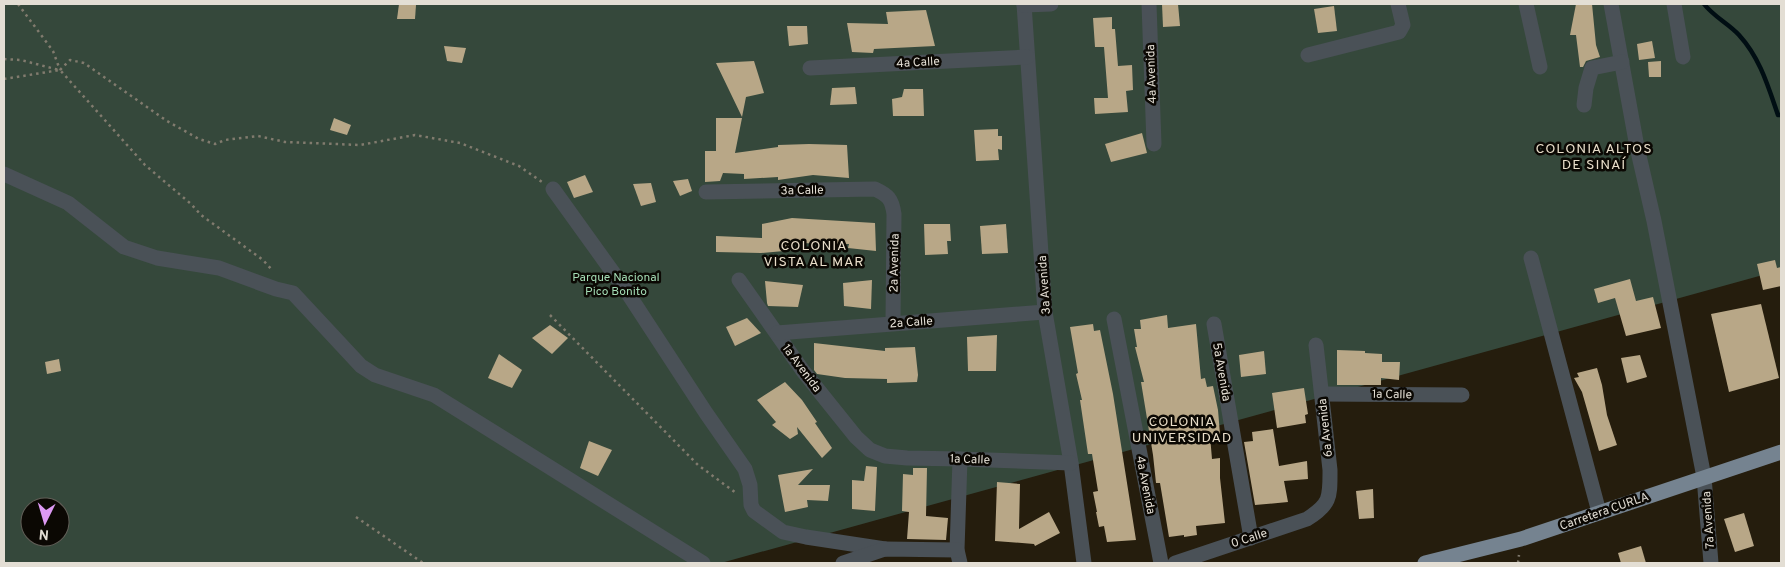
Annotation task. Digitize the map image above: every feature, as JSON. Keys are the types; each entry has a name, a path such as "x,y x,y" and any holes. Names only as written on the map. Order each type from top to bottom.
{"main road":[{"name":"Carretera CURLA","path":"1425,563 1521,539 1781,452"}],"street":[{"path":"1024,4 1051,4"},
{"name":"3a Avenida","path":"1024,4 1045,312 1071,463 1084,563"},
{"name":"4a Avenida","path":"1149,4 1154,144"},
{"path":"1308,56 1399,32 1403,25 1398,4"},
{"path":"1526,4 1540,67"},
{"name":"7a Avenida","path":"1611,4 1637,148 1654,221 1704,477 1711,563"},
{"path":"1674,4 1683,57"},
{"name":"4a Calle","path":"810,68 1027,57"},
{"path":"1584,105 1586,88 1592,68 1622,62"},
{"path":"4,174 68,203 124,247 157,258 219,268 276,289 293,293 361,366 375,375 434,396 702,563"},
{"name":"3a Calle","path":"706,192 875,189 888,195 893,202"},
{"path":"553,190 627,292 745,469 750,485 751,505 754,511 783,532 885,549 958,556 960,458"},
{"name":"2a Avenida","path":"893,202 893,323"},
{"path":"1531,258 1599,512"},
{"name":"1a Avenida","path":"739,280 803,371 856,438 870,450"},
{"name":"2a Calle","path":"776,333 1045,312"},
{"name":"4a Avenida","path":"1114,319 1161,563"},
{"name":"5a Avenida","path":"1214,324 1251,538"},
{"name":"6a Avenida","path":"1316,345 1330,488 1328,500 1322,510"},
{"name":"1a Calle","path":"1322,394 1462,395"},
{"name":"1a Calle","path":"870,450 885,456 906,458 960,458 1071,463"},
{"name":"0 Calle","path":"1175,563 1307,519 1322,510"},
{"path":"842,563 885,549"}],"path":[{"path":"18,4 53,51 60,70 146,165 201,215 263,260 275,273"},
{"path":"4,59 21,60 60,70"},
{"path":"4,79 60,70 70,60 84,63 175,126 199,139 215,144 225,140 258,136 285,142 360,145 415,135 460,143 519,166 553,190"},
{"path":"550,315 698,465 751,505"},
{"path":"356,517 423,563"}],"green space":[{"name":"Parque Nacional Pico Bonito","path":"4,4 1781,4 1781,270 721,563 4,563"}],"building":[{"path":"399,4 416,5 415,19 397,19"},
{"path":"1162,4 1178,4 1180,26 1163,27"},
{"path":"1576,4 1592,4 1596,45 1600,57 1586,61 1583,67 1580,67 1576,35 1570,35"},
{"path":"1334,6 1337,31 1318,33 1314,9"},
{"path":"926,10 935,46 874,49 873,53 852,52 847,23 888,24 886,12"},
{"path":"1112,17 1112,29 1115,29 1118,66 1132,65 1133,90 1126,91 1128,112 1095,114 1094,98 1108,98 1104,47 1095,47 1093,18"},
{"path":"787,26 807,26 808,44 789,46"},
{"path":"1652,41 1655,58 1639,60 1637,44"},
{"path":"444,46 466,48 462,63 447,61"},
{"path":"754,61 764,93 746,97 742,117 716,63"},
{"path":"1661,61 1661,77 1649,77 1648,62"},
{"path":"855,87 857,104 830,105 832,88"},
{"path":"904,89 923,89 924,116 893,116 892,99 902,97"},
{"path":"334,118 351,125 347,135 330,130"},
{"path":"716,118 742,118 735,153 778,147 778,145 847,145 849,178 813,175 778,180 778,177 744,179 744,174 723,173 720,181 705,182 705,151 716,151"},
{"path":"998,129 998,136 1002,136 1002,150 998,149 999,160 976,161 974,130"},
{"path":"1142,133 1147,153 1111,162 1105,144"},
{"path":"585,175 593,192 574,198 567,182"},
{"path":"688,179 692,191 680,196 673,181"},
{"path":"651,183 656,202 641,206 633,184"},
{"path":"792,218 875,223 876,251 848,248 849,244 794,243 795,250 761,253 716,252 716,236 762,238 762,224"},
{"path":"924,224 950,224 951,241 947,241 948,254 925,255"},
{"path":"1006,224 1008,253 982,254 980,226"},
{"path":"1775,260 1777,268 1781,267 1781,286 1763,290 1757,264"},
{"path":"1630,279 1636,301 1653,297 1661,328 1626,336 1615,298 1598,303 1594,289"},
{"path":"872,280 871,309 844,306 843,283"},
{"path":"765,281 803,285 798,307 768,306"},
{"path":"1761,304 1779,378 1729,392 1711,314"},
{"path":"1167,315 1168,328 1196,324 1201,379 1205,378 1207,387 1213,386 1220,434 1210,436 1212,459 1220,458 1220,478 1225,523 1196,526 1197,535 1184,537 1184,535 1169,537 1160,483 1156,483 1141,382 1144,382 1135,347 1137,347 1134,329 1141,329 1140,320"},
{"path":"747,318 761,333 735,346 726,327"},
{"path":"1093,324 1094,331 1100,330 1113,394 1136,540 1107,542 1104,526 1099,527 1096,512 1093,492 1098,491 1092,454 1088,454 1080,400 1082,400 1076,374 1078,373 1070,327"},
{"path":"550,325 568,338 552,354 532,338"},
{"path":"997,335 996,371 968,371 967,337"},
{"path":"814,343 885,351 885,348 915,347 917,382 887,383 887,379 845,378 817,374 814,370"},
{"path":"1337,350 1382,354 1382,362 1400,362 1399,380 1381,378 1381,385 1337,385"},
{"path":"1264,351 1266,374 1241,377 1239,355"},
{"path":"499,354 522,370 512,388 488,378"},
{"path":"1640,355 1647,377 1627,383 1621,358"},
{"path":"59,359 61,371 47,374 45,362"},
{"path":"1597,368 1607,415 1617,445 1599,451 1582,392 1574,378 1579,377 1577,373"},
{"path":"785,382 802,400 832,448 822,458 797,427 798,434 790,439 772,425 776,422 757,400"},
{"path":"1304,388 1308,414 1305,415 1306,423 1277,428 1272,393"},
{"path":"1273,429 1279,466 1307,461 1308,479 1284,481 1288,502 1255,505 1244,442 1253,441 1252,432"},
{"path":"589,441 612,450 598,476 580,468"},
{"path":"866,466 877,467 875,511 852,509 852,480 864,481"},
{"path":"913,468 927,468 926,516 948,518 946,540 907,539 909,512 902,511 903,474 913,475"},
{"path":"813,469 798,485 830,485 828,501 807,500 808,507 785,512 778,475"},
{"path":"997,482 1020,484 1019,529 1049,512 1060,533 1035,546 1034,544 995,541"},
{"path":"1373,489 1374,518 1359,519 1356,491"},
{"path":"1744,513 1754,546 1735,552 1724,519"},
{"path":"1641,546 1646,563 1621,563 1618,553"}],"waterway":[{"path":"1704,4 1712,13 1735,31 1753,53 1763,73 1778,115 1781,115"}],"district":[{"name":"COLONIA ALTOS DE SINAÍ","path":"1594,156"},
{"name":"COLONIA VISTA AL MAR","path":"814,254"},
{"name":"COLONIA UNIVERSIDAD","path":"1182,430"}]}
